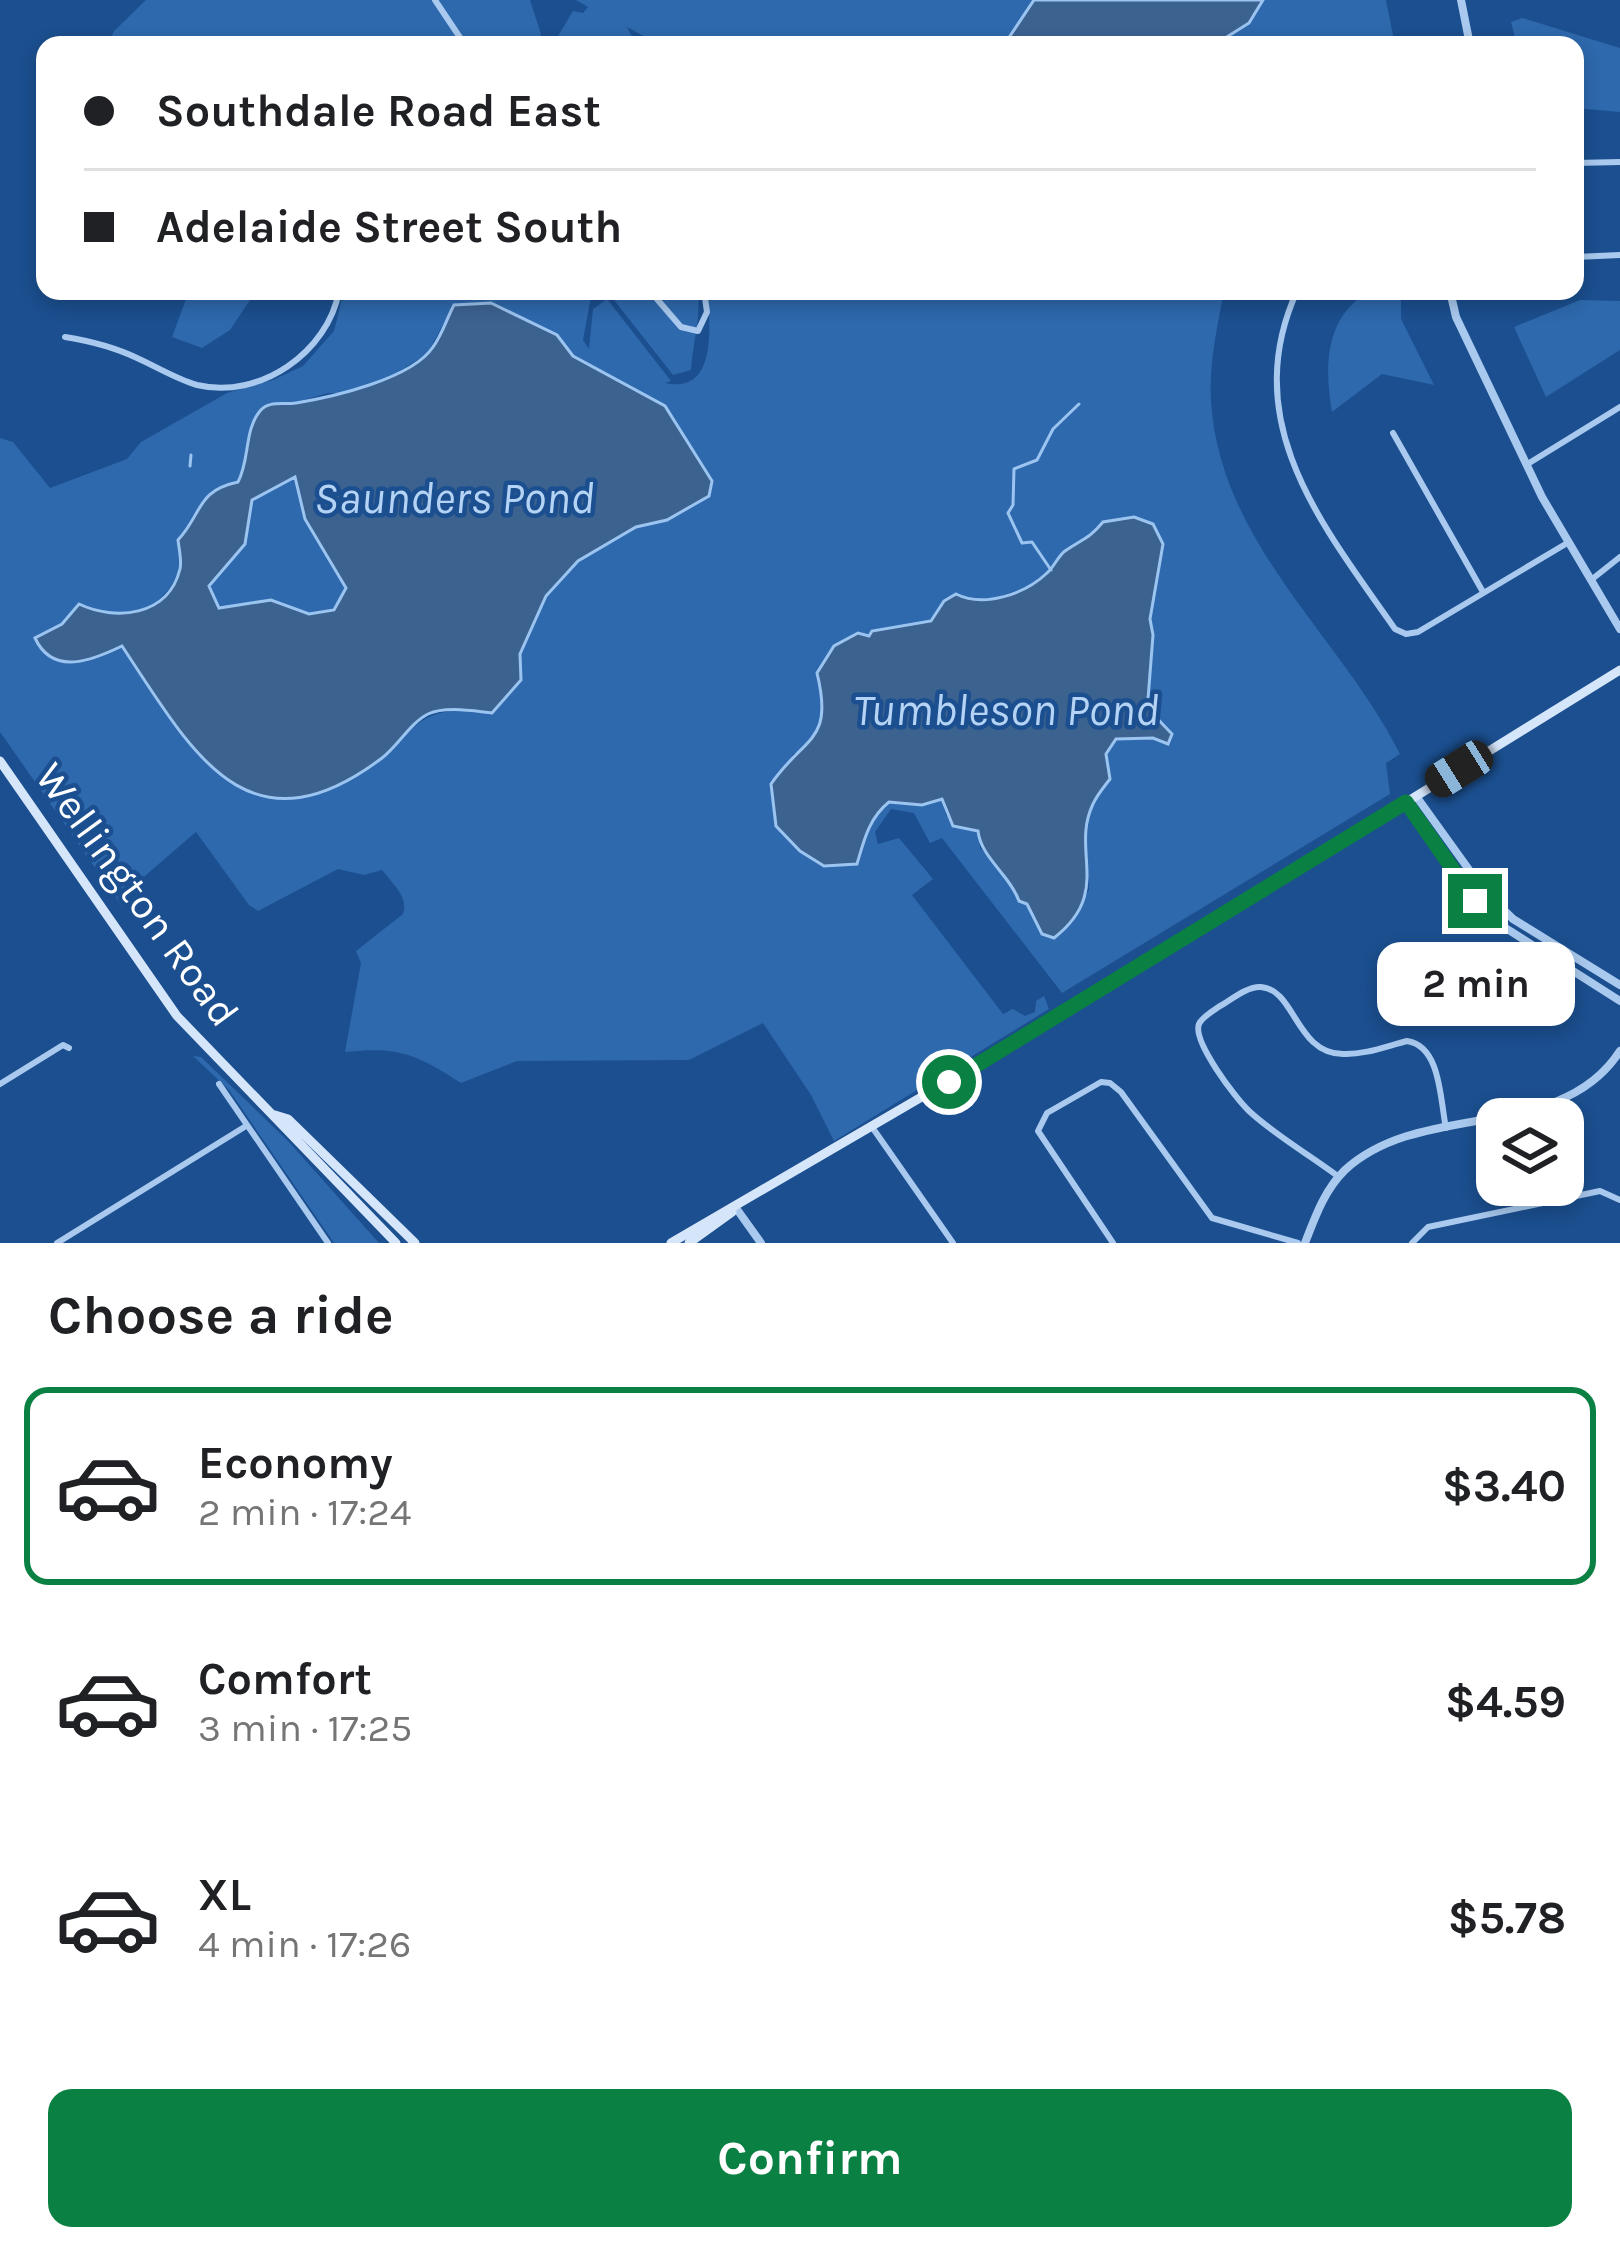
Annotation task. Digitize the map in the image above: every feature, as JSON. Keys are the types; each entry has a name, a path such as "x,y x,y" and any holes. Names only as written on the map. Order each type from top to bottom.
{"main road":[{"path":"671,1243 872,1127 1620,670"},
{"name":"Wellington Road","path":"0,761 177,1016 396,1243"},
{"name":"Wellington Road","path":"275,1115 288,1119 415,1243"},
{"path":"689,1243 736,1208"}],"street":[{"path":"436,0 459,36"},
{"path":"1460,0 1468,36"},
{"path":"1584,163 1620,162"},
{"path":"1584,257 1620,255"},
{"path":"64,338 111,347 191,383 227,387 274,372 307,354 325,333 336,300"},
{"path":"658,300 680,327 698,331 707,311 705,300"},
{"path":"1294,300 1280,342 1281,429 1311,508 1395,629 1418,632 1568,542"},
{"path":"1452,300 1525,465 1620,629"},
{"path":"1525,465 1620,407"},
{"path":"1394,433 1483,592"},
{"path":"1591,580 1620,557"},
{"path":"1411,799 1485,892 1513,919 1620,985"},
{"path":"1411,799 1475,901 1504,927 1620,1001"},
{"path":"1339,1177 1241,1102 1198,1034 1199,1023 1211,1012 1263,986 1276,993 1323,1051 1344,1054 1417,1043 1430,1056 1446,1128"},
{"path":"0,1084 63,1045 69,1048"},
{"path":"1113,1243 1038,1131 1047,1112 1101,1082 1121,1092 1212,1218 1302,1243 1339,1177 1369,1153 1396,1139 1559,1102 1585,1090 1609,1069 1620,1051"},
{"path":"219,1084 328,1243"},
{"path":"57,1243 246,1126"},
{"path":"872,1127 953,1243"},
{"path":"1412,1243 1428,1227 1600,1191 1620,1200"},
{"path":"736,1208 760,1243"}],"shaded area":[{"path":"146,0 530,0 541,34 112,36"},
{"path":"576,0 1034,0 1010,36 644,36 627,27 633,36 558,36 573,11 583,13 588,7"},
{"path":"1263,0 1386,0 1393,36 1228,36 1249,23"},
{"path":"1522,18 1581,36 1515,36 1511,22"},
{"path":"1584,37 1620,48 1620,112 1584,109"},
{"path":"186,300 250,300 230,330 202,348 172,337"},
{"path":"342,300 590,300 583,340 589,349 593,309 608,300 671,381 665,383 682,384 703,368 709,337 708,300 1222,300 1211,387 1219,452 1259,544 1400,754 1386,763 1390,794 1062,993 942,838 930,843 914,813 891,809 875,832 878,844 899,838 933,879 912,895 1003,1014 1013,1009 1025,1016 1035,1012 1036,1001 1044,996 1049,1009 834,1141 811,1095 763,1023 689,1060 517,1061 461,1083 406,1054 345,1052 361,963 356,951 403,914 402,896 382,870 364,875 338,869 258,911 196,832 139,881 122,906 0,732 0,438 13,442 50,488 127,459 141,442 227,393 303,366 334,331","holes":["491,303 557,335 573,356 665,406 709,496 667,520 636,527 578,561 546,596 520,654 521,680 492,712 440,713 411,729 122,645 86,662 36,638 98,613 135,615 154,605 181,568 178,540 201,504 214,491 238,482 247,465 250,435 269,403 349,393 384,381 427,354 454,305","1087,542 1150,619 1153,635 1147,684 1153,738 1116,739 1106,755 1110,779 1092,805 1086,836 1089,890 1077,907 1042,934 1027,904 1019,901 980,848 978,831 946,815 942,799 922,805 890,801 872,822 856,864 792,755 812,739 821,720 818,673 834,646 858,633 869,637 872,631 931,621 966,599 993,599 1033,584 1063,552"]},
{"path":"614,300 698,300 691,370 673,375"},
{"path":"1401,300 1401,319 1434,385 1382,374 1332,412 1331,343 1344,313 1356,301"},
{"path":"1580,300 1620,301 1620,350 1546,397 1514,327"},
{"path":"295,476 305,519 346,588 334,610 309,614 271,601 219,608 209,586 245,544 252,500"},
{"path":"193,1056 201,1057 288,1141 379,1243 334,1243 229,1090"}],"water":[{"path":"1034,0 1263,0 1249,23 1228,36 1010,36"},
{"name":"Saunders Pond","path":"491,303 557,335 573,356 665,406 712,481 709,496 667,520 636,527 578,561 546,596 520,654 521,680 492,713 451,710 428,714 382,758 335,787 294,798 259,795 227,779 199,754 122,646 74,662 52,658 43,650 35,638 62,624 79,604 124,613 152,606 164,597 180,569 178,540 207,497 238,482 252,427 264,408 350,391 408,368 433,347 454,305","holes":["295,477 305,519 346,588 334,610 309,614 271,600 219,608 209,586 245,544 252,500"]},
{"name":"Tumbleson Pond","path":"1134,517 1153,524 1163,544 1150,619 1148,699 1152,713 1172,734 1168,744 1153,738 1116,739 1106,754 1110,779 1087,822 1082,904 1054,938 1042,934 1027,904 1019,901 984,850 978,831 953,826 942,799 922,805 889,802 872,822 857,864 824,866 800,851 776,826 771,784 819,726 817,673 834,646 858,633 869,636 872,631 931,621 944,601 956,594 979,600 1016,593 1038,581 1063,553 1103,522"}],"waterway":[{"path":"1051,570 1032,542 1022,543 1008,513 1013,505 1014,469 1037,460 1053,429 1079,404"},
{"path":"190,466 191,455"}],"route":[{"path":"949,1082 1406,802 1475,901"}]}
